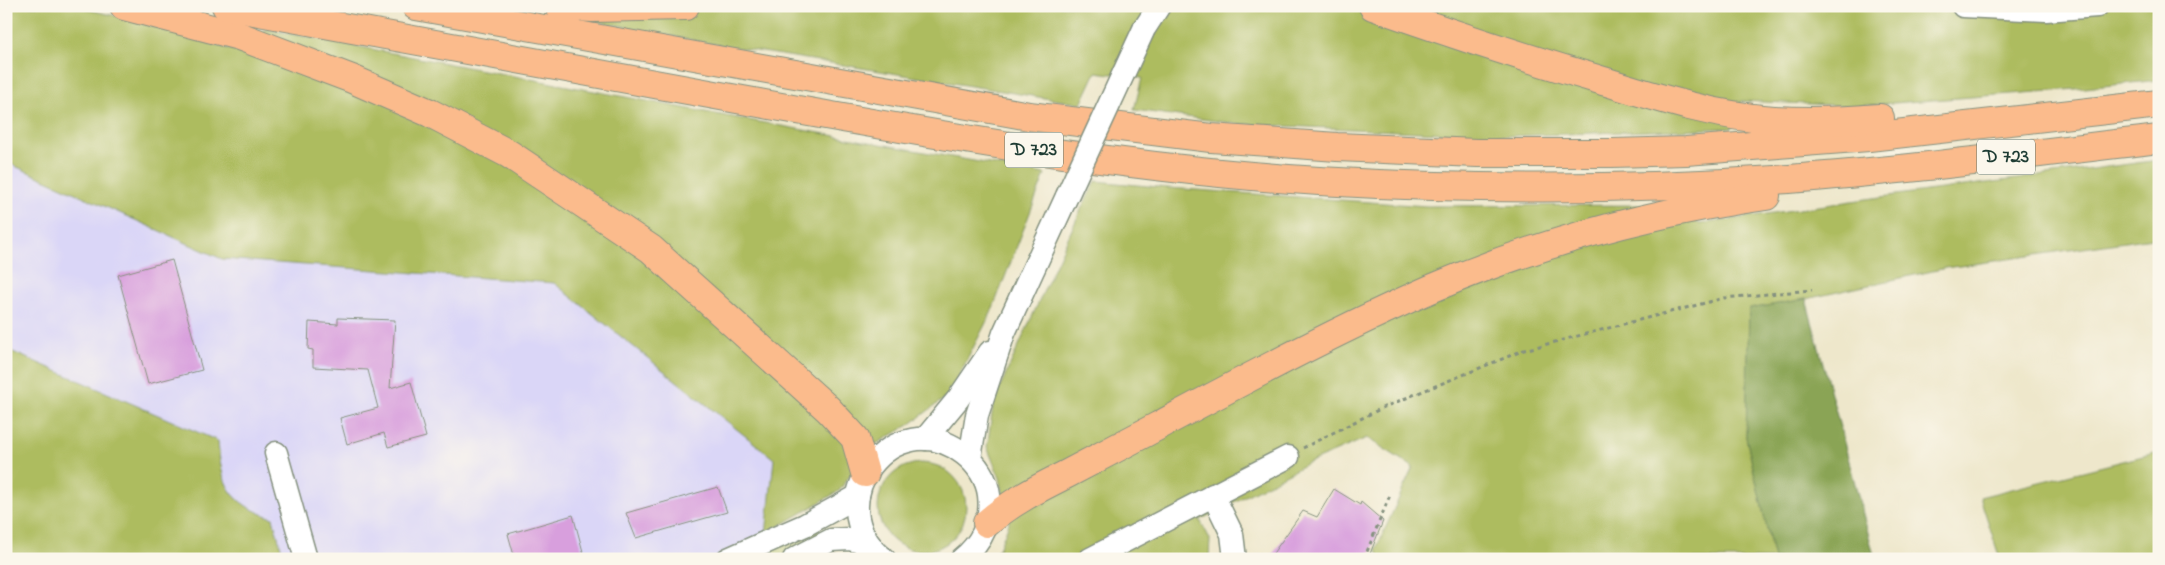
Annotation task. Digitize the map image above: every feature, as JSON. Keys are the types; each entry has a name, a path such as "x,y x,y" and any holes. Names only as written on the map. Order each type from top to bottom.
{"highway":[{"path":"124,6 239,36 343,76 430,113 509,154 651,249 828,408 855,438 861,485"},
{"name":"D 723","path":"226,6 979,143 1175,169 1380,184 1548,188 1723,183 1853,174 2159,139"},
{"name":"D 723","path":"416,6 992,110 1159,132 1268,143 1408,151 1612,153 1798,144 2159,104"},
{"path":"559,6 592,8 685,6"},
{"path":"1373,6 1563,69 1669,101 1735,115 1773,120 1820,121 1949,112 1987,124"},
{"path":"987,523 1002,509 1160,425 1372,316 1434,288 1527,253 1594,233 1685,210 1740,200 1824,189 1853,174"}],"street":[{"path":"970,458 977,415 1004,333 1144,28 1150,6"},
{"path":"1144,28 1159,6"},
{"path":"1963,6 2046,10 2097,6"},
{"path":"925,439 958,399 1004,333"},
{"path":"877,552 862,530 857,513 861,485 876,459 890,448 907,441 925,439 941,442 956,448 970,458 981,472 988,488 990,505 987,523 981,538 970,556"},
{"path":"276,454 306,559"},
{"path":"1090,559 1288,457"},
{"path":"728,559 805,525 861,485"},
{"path":"1214,495 1232,534 1235,559"},
{"path":"794,559 830,540 850,538 877,552"}],"path":[{"path":"1288,457 1384,407 1524,350 1724,298 1812,290"},
{"path":"1364,559 1390,495"}],"shaded area":[{"path":"6,162 222,259 554,283 774,459 763,553 765,559 6,559"}],"green space":[{"path":"6,6 71,6 121,17 253,56 265,29 1045,174 991,313 949,395 909,425 869,448 839,491 766,534 774,459 554,283 222,259 6,162"},
{"path":"597,6 2159,6 2159,80 2076,89 1854,106 1741,101 1732,128 1509,136 1239,124 1134,110 1142,78 1096,72 1081,104 702,42 596,21"},
{"path":"2159,160 2159,237 1946,268 1806,299 1749,309 1746,437 1774,559 1381,559 1376,549 1413,467 1367,438 1308,463 1200,520 1210,539 1209,559 990,559 999,549 1009,523 1000,478 987,447 994,400 1083,205 1096,181 1168,188 1427,206 1664,205 1700,224 1859,200"},
{"path":"1806,299 1875,559 1774,559 1746,437 1749,309"},
{"path":"6,349 218,441 222,469 230,490 246,506 273,518 284,559 6,559"},
{"path":"2159,452 2159,559 2000,559 1980,497"},
{"path":"922,463 939,466 947,470 959,482 963,490 966,507 963,524 959,532 947,544 939,548 922,551 905,548 897,544 885,532 881,524 878,507 881,490 885,482 897,470 905,466"},
{"path":"818,526 821,538 780,559 747,559"}],"building":[{"path":"172,260 202,370 148,384 118,275"},
{"path":"338,318 395,320 390,388 411,382 426,437 388,447 384,433 347,444 340,418 378,408 368,370 313,367 313,350 308,349 309,322 338,324"},
{"path":"718,487 727,512 636,538 626,513"},
{"path":"1334,489 1360,505 1361,502 1383,521 1368,559 1269,559 1303,511 1317,517"},
{"path":"573,515 585,559 515,559 508,534"}]}
